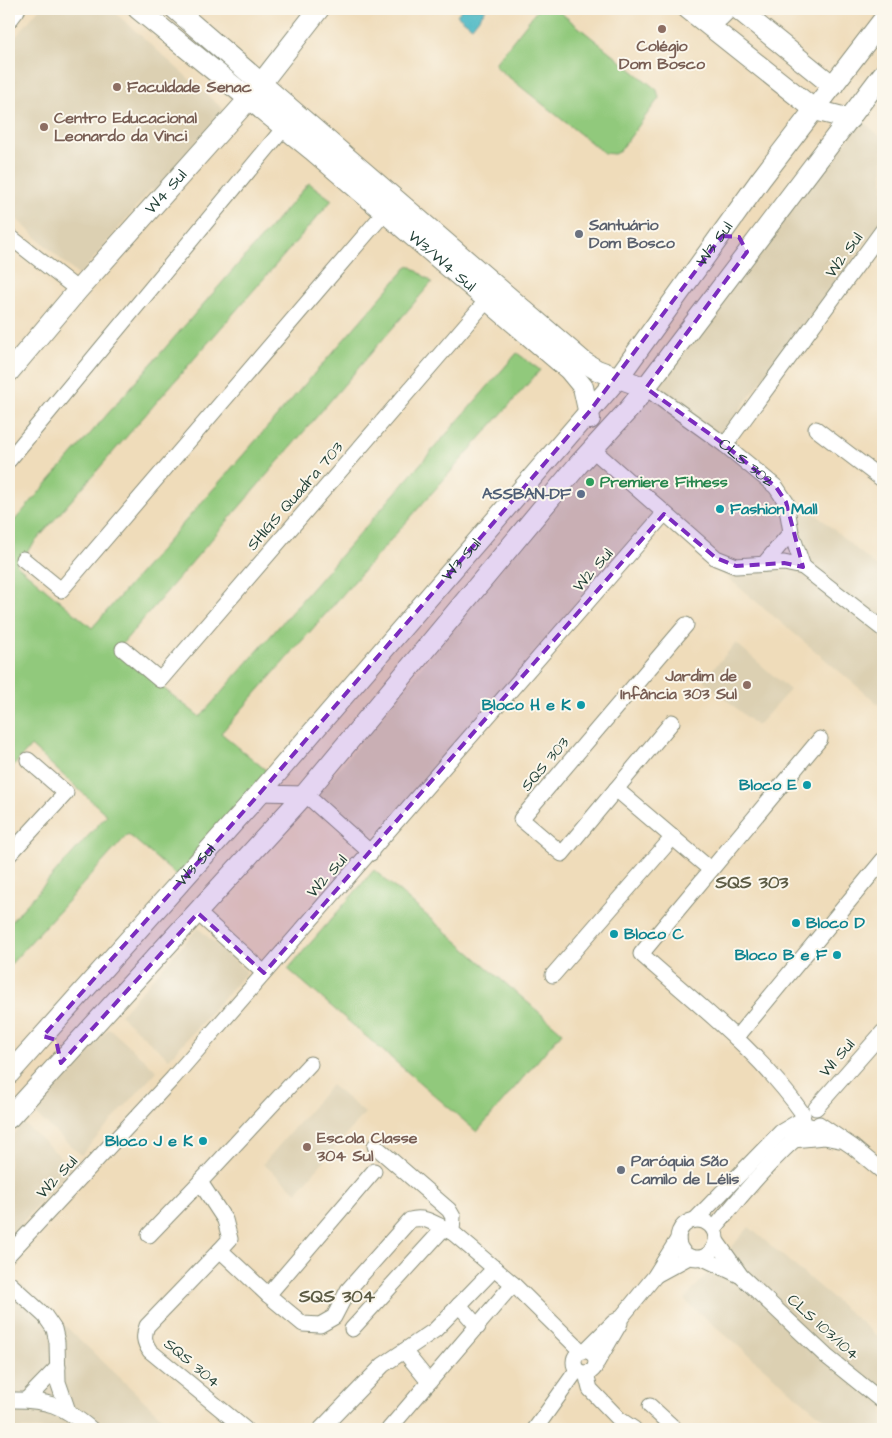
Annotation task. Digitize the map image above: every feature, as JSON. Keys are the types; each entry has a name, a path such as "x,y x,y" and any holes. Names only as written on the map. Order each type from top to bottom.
{"main road":[{"path":"9,17 14,9"},
{"name":"W3/W4 Sul","path":"138,9 385,212 441,249 488,299 597,370 646,388"},
{"name":"W3/W4 Sul","path":"175,9 262,83 441,249 537,332 583,387 589,412 592,449"},
{"name":"W4 Sul","path":"9,372 78,290 248,100 318,9"},
{"path":"688,9 815,110 850,120"},
{"path":"704,21 719,16 727,9"},
{"path":"728,40 730,26 743,12 833,86"},
{"name":"W3 Sul","path":"9,1074 260,793 618,378 722,236 761,179 881,27"},
{"name":"W3 Sul","path":"9,1118 198,912 259,842 306,794 462,604 592,449 646,388 883,74"},
{"path":"722,236 739,237 747,252"},
{"path":"448,576 450,595 462,604"},
{"path":"43,1036 57,1042 61,1063"}],"street":[{"path":"9,460 284,128"},
{"path":"23,559 62,590 385,212"},
{"name":"W2 Sul","path":"725,445 883,230"},
{"path":"9,236 78,290"},
{"name":"SHIGS Quadra 703","path":"123,649 160,680 488,299"},
{"name":"CLS 302","path":"646,388 725,445 776,487 786,502 791,532 804,567"},
{"path":"816,429 883,480"},
{"path":"592,449 716,558 736,566 784,563 804,567 883,628"},
{"name":"W2 Sul","path":"9,1254 173,1078 371,853 463,744 664,514"},
{"path":"764,564 791,532"},
{"name":"SQS 303","path":"672,722 562,854 521,819 686,625"},
{"path":"820,739 641,954 758,1057 813,1116 883,1172"},
{"path":"9,855 66,793 28,760"},
{"path":"616,789 711,870"},
{"path":"260,793 306,794 371,853"},
{"path":"553,975 673,838"},
{"path":"736,1038 883,860"},
{"path":"198,912 264,974"},
{"name":"W1 Sul","path":"715,1235 883,1032"},
{"name":"W1 Sul","path":"695,1220 781,1132 813,1116 883,1042"},
{"path":"149,1235 310,1064"},
{"path":"793,1140 824,1136 843,1141"},
{"path":"352,1329 448,1230 453,1217 449,1210 375,1146"},
{"path":"268,1295 374,1171"},
{"name":"SQS 304","path":"200,1182 225,1220 230,1239 146,1326 144,1334 145,1343 150,1351 245,1429"},
{"path":"220,1250 268,1295 303,1324 320,1325 334,1316 348,1290 410,1220 418,1218 428,1220 448,1230 495,1268 551,1322 583,1362 590,1389 619,1419 634,1429"},
{"path":"535,1429 614,1322 620,1319 655,1276 678,1240 683,1226 695,1220 703,1220 715,1235 714,1249 655,1276"},
{"name":"CLS 103/104","path":"715,1235 741,1276 826,1356 883,1402"},
{"path":"678,1240 679,1246 696,1257"},
{"name":"CLS 103/104","path":"696,1257 741,1276"},
{"path":"321,1429 383,1365 435,1330 495,1268"},
{"path":"9,1283 45,1316 54,1329 58,1342 58,1382 68,1410"},
{"path":"388,1429 478,1327 513,1284"},
{"path":"475,1290 495,1306"},
{"path":"459,1305 478,1327"},
{"path":"404,1351 429,1382"},
{"path":"27,1399 58,1367"},
{"path":"9,1400 27,1399 51,1403 68,1410 91,1429"},
{"path":"650,1406 675,1429"}],"highlighted area":[{"path":"722,236 739,237 747,252 646,388 725,445 776,487 786,502 803,567 784,563 736,566 716,558 664,514 264,973 198,913 61,1063 56,1040 43,1036 260,793 589,412"}],"shaded area":[{"path":"39,9 111,9 224,110 155,192 151,189 79,276 9,212 9,45"},
{"path":"863,121 883,139 883,220 722,433 883,572 883,708 653,515 371,841 317,796"},
{"name":"Jardim de Infância 303 Sul","path":"736,643 790,690 757,726 703,680"},
{"path":"198,928 247,972 169,1059 120,1015"},
{"path":"109,1028 157,1071 81,1155 33,1112"},
{"name":"Escola Classe 304 Sul","path":"331,1085 365,1113 297,1192 263,1164"},
{"path":"23,1123 72,1167 9,1237 9,1139"},
{"path":"749,1227 883,1341 883,1429 836,1429 684,1300"},
{"path":"22,1285 174,1429 9,1429 9,1299"}],"green space":[{"path":"538,9 556,9 657,90 659,98 620,151 614,154 604,153 496,67 496,62"},
{"path":"309,183 332,200 16,564 92,628 409,265 432,282 116,651 200,717 517,353 540,370 221,733 267,771 177,876 128,834 9,966 9,924 107,815 31,746 9,771 9,527"},
{"path":"374,870 562,1032 477,1132 288,969"}],"water":[{"path":"462,9 486,9 472,27 457,15"}],"place":[{"name":"Colégio Dom Bosco","path":"662,29"},
{"name":"Faculdade Senac","path":"117,87"},
{"name":"Centro Educacional Leonardo da Vinci","path":"44,127"},
{"name":"Santuário Dom Bosco","path":"579,234"},
{"name":"Premiere Fitness","path":"590,482"},
{"name":"ASSBAN-DF","path":"581,494"},
{"name":"Fashion Mall","path":"720,509"},
{"name":"Jardim de Infância 303 Sul","path":"747,685"},
{"name":"Bloco H e K","path":"581,705"},
{"name":"Bloco E","path":"807,785"},
{"name":"Bloco D","path":"796,923"},
{"name":"Bloco C","path":"614,934"},
{"name":"Bloco B e F","path":"837,955"},
{"name":"Bloco J e K","path":"203,1141"},
{"name":"Escola Classe 304 Sul","path":"307,1147"},
{"name":"Paróquia São Camilo de Lélis","path":"621,1170"}],"district":[{"name":"SQS 303","path":"752,882"},
{"name":"SQS 304","path":"337,1296"}]}
